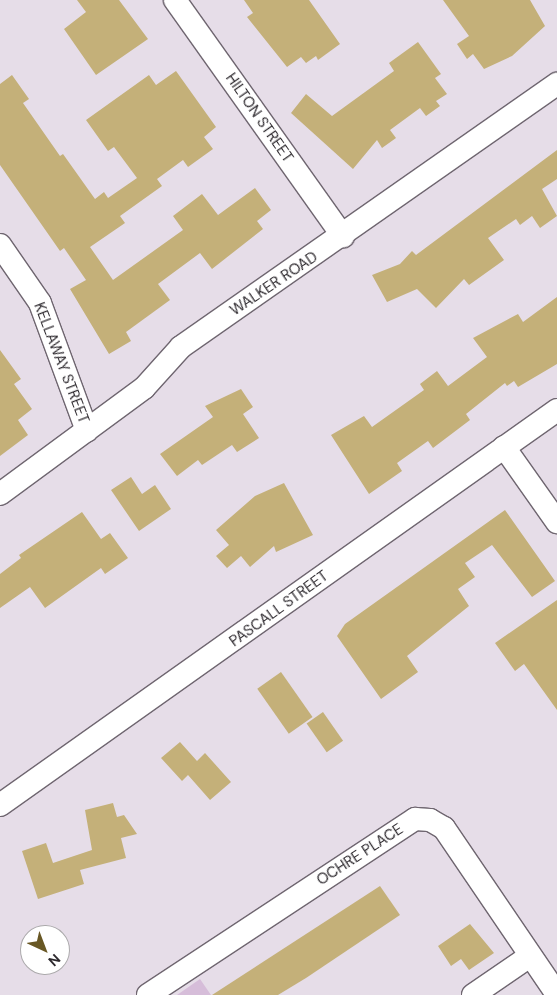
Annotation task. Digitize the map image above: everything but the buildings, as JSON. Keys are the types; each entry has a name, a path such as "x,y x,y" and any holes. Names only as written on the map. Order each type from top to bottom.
{"street":[{"name":"HILTON STREET","path":"175,0 343,236"},
{"name":"WALKER ROAD","path":"0,494 144,388 181,347 343,236 557,84"},
{"name":"KELLAWAY STREET","path":"0,246 40,303 87,431"},
{"name":"PASCALL STREET","path":"0,805 557,410"},
{"path":"504,447 557,522"},
{"name":"OCHRE PLACE","path":"148,995 415,819 430,820 444,828 530,956"},
{"path":"473,995 530,956 557,994"}],"shaded area":[{"path":"200,979 211,995 177,995"}]}
